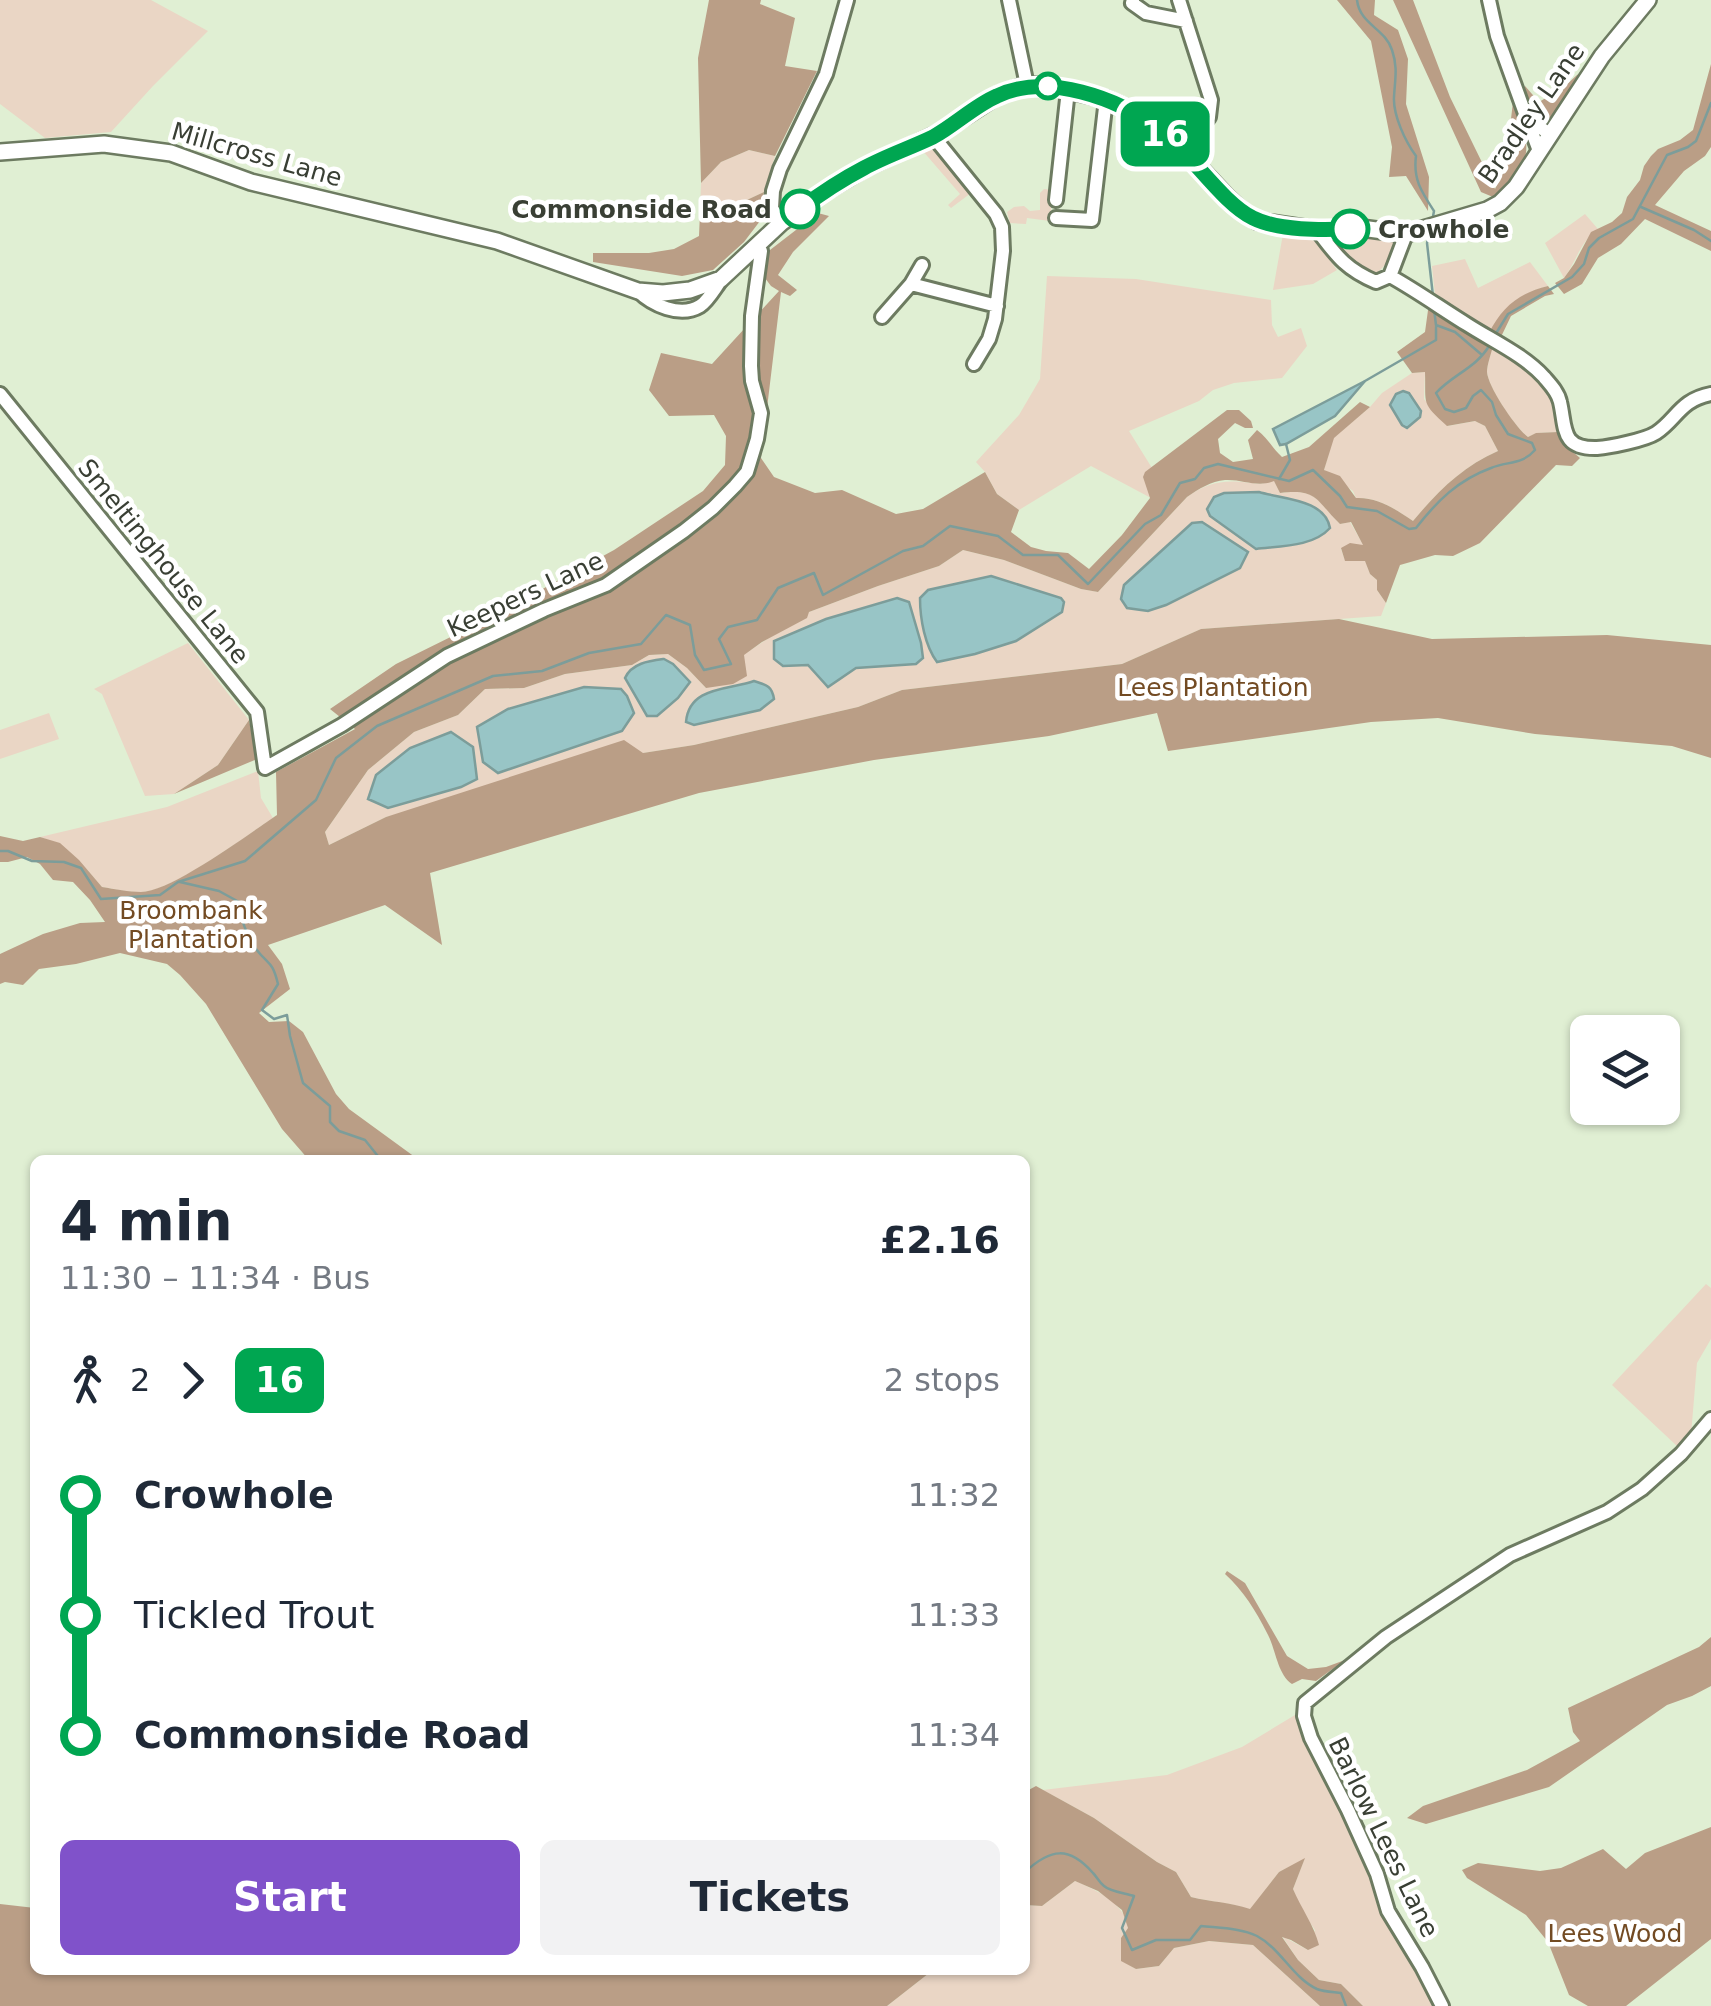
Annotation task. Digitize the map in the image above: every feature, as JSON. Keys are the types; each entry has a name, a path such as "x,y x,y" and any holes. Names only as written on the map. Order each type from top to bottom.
{"main road":[{"name":"Bradley Lane","path":"1028,85 1106,99 1129,110 1160,130 1244,213 1257,221 1317,230 1361,228 1406,234 1500,204 1516,187 1602,56 1648,0"},
{"path":"756,246 816,197 864,168 934,136 998,94 1028,85"},
{"name":"Millcross Lane","path":"0,152 104,144 146,148 251,182 497,242 638,291 690,290 721,280 756,246"}],"street":[{"path":"781,224 772,208 772,191 826,74 847,0"},
{"path":"1009,0 1028,85"},
{"path":"1132,0 1146,13 1186,22"},
{"path":"1179,0 1211,100 1209,117 1184,151"},
{"path":"1489,0 1497,36 1538,151"},
{"path":"1056,200 1068,90"},
{"path":"1056,218 1092,220 1106,99"},
{"path":"1527,118 1550,134"},
{"path":"934,136 1002,227 996,306 989,338 974,364"},
{"path":"1317,230 1341,262 1376,282 1390,276 1406,234"},
{"name":"Keepers Lane","path":"264,768 342,725 447,656 606,585 684,531 735,486 748,472 761,413 752,381 752,316 761,251 756,246"},
{"path":"882,317 922,266"},
{"path":"1390,276 1541,373 1556,391 1568,439 1581,446 1597,448 1655,434 1691,401 1711,394"},
{"path":"911,284 996,306"},
{"name":"Smeltinghouse Lane","path":"0,394 257,712 264,768"},
{"name":"Barlow Lees Lane","path":"1442,2006 1388,1910 1377,1874 1311,1738 1304,1716 1305,1704 1386,1637 1510,1555 1607,1512 1642,1489 1681,1454 1711,1418"}],"shaded area":[{"path":"0,0 151,0 208,31 111,132 45,138 0,104"},
{"path":"749,150 775,156 764,192 736,205 700,213 701,183 721,162"},
{"path":"922,150 937,152 971,193 951,208 948,205 960,194"},
{"path":"1053,190 1050,221 1027,218 1026,224 1010,223 1007,212 1014,207 1040,210 1040,193"},
{"path":"1585,214 1598,229 1583,245 1564,278 1545,243"},
{"path":"1283,234 1316,241 1337,270 1313,284 1273,290"},
{"path":"1349,235 1393,239 1396,242 1389,261 1377,273 1364,271 1338,249 1337,242"},
{"path":"1465,259 1478,288 1530,262 1548,286 1535,290 1489,333 1435,295 1432,266"},
{"path":"1047,276 1136,279 1271,300 1272,325 1278,337 1301,328 1307,346 1282,378 1234,383 1213,390 1199,401 1129,431 1152,468 1146,472 1151,498 1091,466 1019,510 997,494 976,462 1019,415 1040,379"},
{"path":"1493,346 1539,380 1551,400 1558,432 1528,437 1510,417 1489,379 1487,369"},
{"path":"1425,372 1424,399 1448,426 1475,421 1485,426 1498,451 1451,481 1413,521 1379,502 1356,498 1353,491 1324,470 1333,438 1382,393 1412,373"},
{"path":"1274,480 1280,493 1309,494 1340,524 1350,522 1364,546 1341,549 1345,560 1365,560 1377,580 1377,590 1386,603 1381,616 1201,629 1122,664 902,690 858,707 643,753 386,817 329,845 325,832 368,770 414,732 458,715 485,689 524,688 565,674 632,665 649,655 668,654 706,688 743,655 809,612 939,566 963,550 1098,592 1187,497 1220,482 1262,484"},
{"path":"188,643 249,720 218,765 174,794 145,796 102,694 94,689"},
{"path":"49,713 59,739 0,759 0,730"},
{"path":"258,771 261,798 273,818 208,862 155,890 132,892 102,887 68,851 40,837 167,807"},
{"path":"1706,1284 1711,1288 1711,1339 1697,1363 1691,1435 1678,1447 1612,1385"},
{"path":"1295,1715 1371,1874 1391,1930 1414,1962 1437,2006 1363,2006 1341,1984 1319,1980 1298,1960 1282,1936 1308,1950 1315,1930 1293,1889 1304,1860 1279,1872 1250,1910 1191,1897 1176,1872 1043,1790 1167,1775 1242,1747"},
{"path":"1075,1881 1108,1898 1126,1919 1128,1932 1121,1960 1136,1969 1159,1966 1174,1948 1209,1941 1253,1945 1320,2006 887,2006 927,1975 1030,1975 1030,1905 1042,1906"}],"green space":[{"path":"709,0 761,0 760,4 795,18 785,66 817,71 775,156 749,150 721,162 701,183 698,58"},
{"path":"1337,0 1375,0 1374,15 1398,30 1408,59 1406,104 1429,177 1428,211 1406,176 1389,177 1392,147 1371,41"},
{"path":"1393,0 1413,0 1450,97 1495,189 1505,169 1513,102 1525,137 1525,159 1512,181 1493,197 1481,192"},
{"path":"1711,64 1711,147 1655,205 1711,231 1711,251 1645,219 1621,244 1598,258 1582,284 1564,294 1555,283 1574,264 1591,232 1622,213 1644,166 1658,149 1693,130"},
{"path":"1584,71 1547,122 1529,108 1525,86 1539,102"},
{"path":"764,192 760,221 713,270 682,276 593,262 593,253 674,249 699,236 700,213 736,205"},
{"path":"818,213 829,216 793,252 778,275 797,290 790,296 781,292 761,458 774,477 815,493 842,490 896,514 923,509 985,472 997,494 1019,510 1011,532 1031,547 1068,553 1089,569 1150,498 1145,472 1227,410 1239,410 1253,428 1235,423 1218,439 1220,453 1233,462 1253,459 1248,440 1257,430 1282,457 1309,447 1360,402 1370,407 1334,438 1324,470 1340,476 1356,498 1379,502 1413,521 1451,481 1498,451 1485,426 1475,421 1447,426 1427,403 1425,372 1412,373 1397,352 1425,332 1429,303 1493,346 1487,369 1489,379 1503,407 1523,432 1528,437 1558,432 1580,458 1572,466 1556,465 1480,543 1453,556 1435,555 1400,565 1386,603 1365,561 1345,561 1341,548 1350,543 1363,545 1351,522 1340,524 1320,503 1302,492 1280,493 1274,481 1262,484 1225,480 1187,497 1098,592 963,550 939,566 809,612 807,618 744,655 747,676 733,684 706,688 668,654 649,655 632,665 565,674 524,688 485,689 458,715 414,732 368,770 325,832 329,845 386,817 624,740 643,753 694,745 858,707 902,690 1122,664 1201,629 1339,619 1432,639 1607,635 1711,645 1711,758 1672,746 1535,734 1438,718 1371,722 1168,751 1157,713 1049,736 874,760 699,793 430,873 442,945 385,905 268,945 282,964 290,989 259,1013 269,1022 289,1021 303,1032 336,1094 349,1109 412,1155 305,1155 282,1129 206,1004 167,964 120,953 39,969 23,985 0,984 0,954 43,934 80,923 105,922 73,882 53,880 40,864 27,857 0,862 0,836 23,841 40,837 60,843 102,887 141,892 171,882 277,815 276,772 355,729 330,709 396,664 614,550 703,491 725,465 726,436 714,415 669,416 649,390 661,353 712,364 779,291 762,274 770,250"},
{"path":"1548,286 1554,294 1511,316 1500,339 1489,333 1512,302"},
{"path":"249,720 257,759 174,794 218,765"},
{"path":"1227,1571 1245,1583 1287,1656 1308,1669 1345,1660 1316,1681 1302,1679 1292,1684 1283,1674 1258,1617 1225,1574"},
{"path":"1711,1637 1711,1686 1667,1705 1549,1787 1426,1824 1407,1818 1423,1806 1527,1770 1580,1741 1573,1732 1568,1708 1699,1647"},
{"path":"1036,1786 1094,1818 1176,1872 1191,1897 1250,1909 1279,1872 1305,1858 1293,1889 1319,1945 1308,1950 1282,1937 1319,1980 1341,1984 1363,2006 1320,2006 1253,1945 1209,1941 1174,1948 1159,1966 1136,1969 1121,1961 1121,1938 1128,1928 1122,1910 1098,1891 1075,1881 1042,1906 1030,1905 1030,1789"},
{"name":"Lees Wood","path":"1711,1827 1711,1939 1626,2006 1588,2006 1569,1995 1548,1942 1526,1915 1467,1878 1462,1870 1478,1863 1540,1871 1561,1868 1603,1849 1626,1869 1645,1853"},
{"path":"0,1904 30,1907 30,1975 927,1975 887,2006 0,2006"}],"water":[{"path":"1365,381 1335,416 1280,445 1273,429"},
{"path":"1409,393 1421,411 1420,417 1407,428 1390,405 1396,394"},
{"path":"1259,492 1311,506 1320,511 1330,528 1305,542 1256,549 1210,516 1207,509 1214,497 1224,493"},
{"path":"1202,522 1248,552 1240,568 1166,605 1148,611 1127,608 1121,599 1124,585 1192,523"},
{"path":"991,576 1061,598 1062,612 1016,641 937,662 924,632 920,598 928,590"},
{"path":"897,598 909,602 921,643 923,658 916,664 856,668 828,687 808,665 783,666 774,659 774,641 826,619"},
{"path":"664,659 690,682 657,716 647,716 625,678 636,666"},
{"path":"754,681 768,687 774,699 760,710 694,725 686,722 689,710 702,696"},
{"path":"584,687 621,689 634,713 622,731 498,773 483,762 477,727 508,709"},
{"path":"451,732 473,747 477,779 388,808 368,799 376,775 410,748"}],"waterway":[{"path":"1357,0 1363,15 1392,50 1396,68 1395,112 1416,156 1419,185 1434,211 1432,222"},
{"path":"1495,335 1508,314 1572,277 1599,238 1633,219 1667,155 1696,141 1711,103"},
{"path":"1641,207 1711,241"},
{"path":"1429,234 1433,296"},
{"path":"1434,309 1436,325 1455,332 1482,355"},
{"path":"1365,381 1436,340 1436,327"},
{"path":"0,851 32,861 64,862 81,868 101,899 160,895 178,882 245,861 316,800 336,758 377,726 493,676 542,671 589,653 641,644 666,615 690,625 695,655 704,670 731,664 719,639 728,627 757,620 778,588 814,573 823,595 903,551 923,546 950,526 998,536 1023,555 1058,555 1088,584 1145,524 1161,515 1180,483 1195,479 1204,468 1218,464 1289,481 1313,470 1347,507 1377,511 1409,529 1416,528 1458,485 1491,468 1525,458 1535,450 1532,443 1508,434 1492,402 1481,390 1466,408 1454,412 1445,409 1436,393 1489,346"},
{"path":"1279,479 1290,460 1286,444"},
{"path":"180,882 219,891 239,902 247,933 272,967 278,984 262,1010 274,1019 287,1015 303,1083 330,1106 330,1122 339,1131 365,1140 377,1155"},
{"path":"1030,1868 1043,1858 1068,1854 1107,1888 1134,1896 1122,1928 1132,1950 1156,1940 1190,1940 1201,1926 1244,1931 1273,1948 1309,1984 1341,1993 1346,2006"}],"bus line":[{"name":"16","path":"800,209 864,168 940,132 998,94 1028,85 1106,99 1129,110 1160,130 1228,198 1257,221 1317,230 1350,229"}],"place":[{"name":"Commonside Road","path":"800,209"},
{"name":"Crowhole","path":"1350,229"}],"park label":[{"name":"Lees Plantation","path":"1213,687"},
{"name":"Broombank Plantation","path":"191,924"}]}
